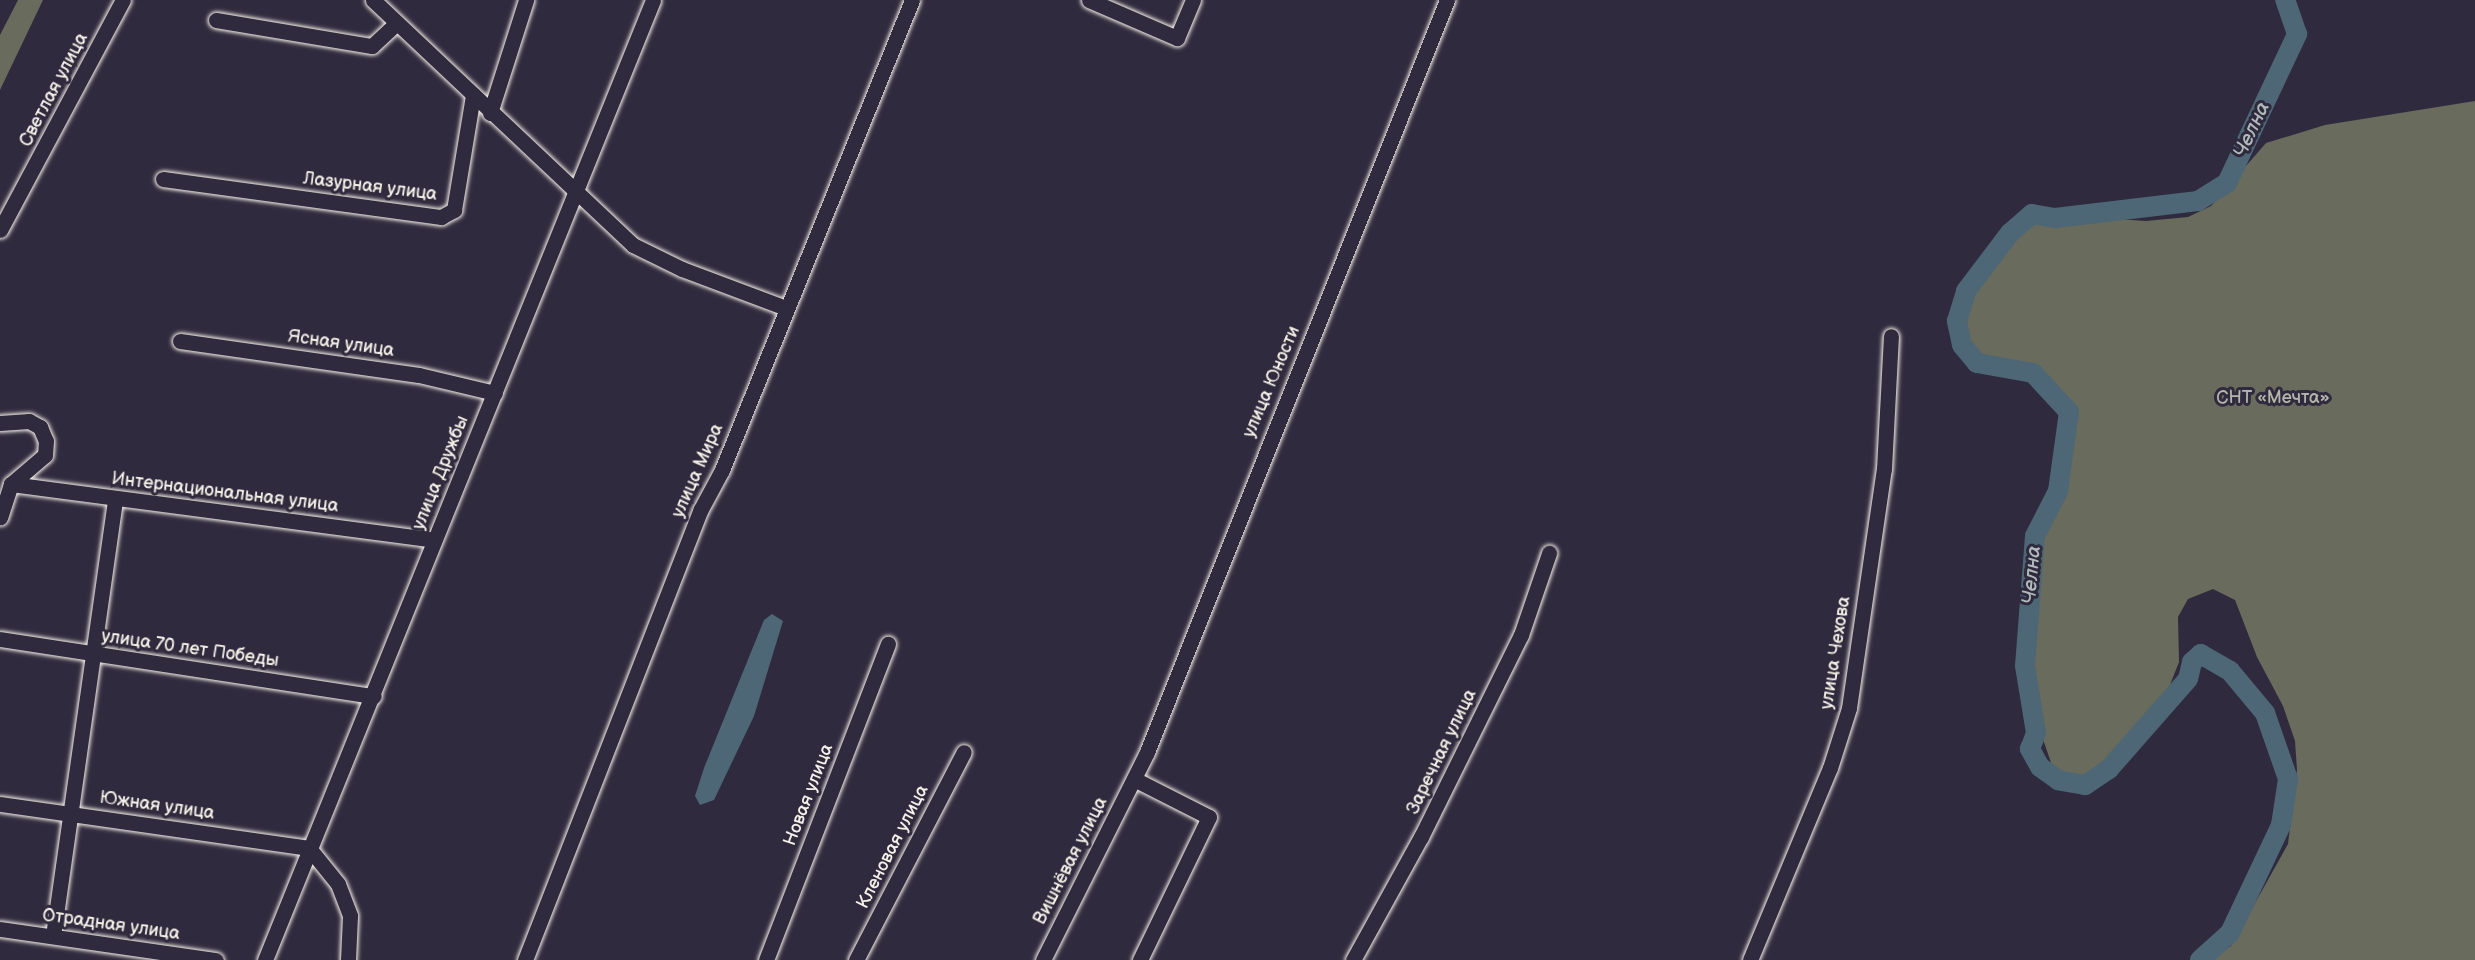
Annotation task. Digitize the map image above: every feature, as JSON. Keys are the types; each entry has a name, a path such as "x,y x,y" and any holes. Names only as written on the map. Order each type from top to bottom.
{"street":[{"name":"Светлая улица","path":"0,230 123,0"},
{"path":"373,0 576,195 633,245 682,269 786,308"},
{"path":"490,113 526,0"},
{"name":"улица Дружбы","path":"266,960 309,848 374,696 434,540 576,195 653,0"},
{"name":"улица Мира","path":"525,960 701,509 722,470 912,0"},
{"path":"1089,0 1177,38 1193,0"},
{"name":"улица Юности","path":"1134,779 1280,412 1363,219 1447,0"},
{"path":"216,20 372,46 397,23"},
{"name":"Лазурная улица","path":"163,179 441,217 454,210 473,95"},
{"name":"улица Чехова","path":"1750,960 1830,768 1849,708 1884,469 1892,336"},
{"name":"Ясная улица","path":"180,341 419,375 495,393"},
{"path":"0,423 29,421 40,427 46,441 45,455 11,484 0,517"},
{"name":"Интернациональная улица","path":"11,484 115,500 434,540"},
{"path":"53,936 115,500"},
{"name":"Заречная улица","path":"1353,960 1421,837 1521,635 1549,554"},
{"name":"улица 70 лет Победы","path":"0,639 93,655 374,696"},
{"name":"Новая улица","path":"766,960 888,644"},
{"name":"Кленовая улица","path":"856,960 964,752"},
{"path":"1134,779 1209,817 1140,960"},
{"name":"Вишнёвая улица","path":"1043,960 1134,779"},
{"name":"Южная улица","path":"0,804 309,848"},
{"path":"309,848 338,885 350,916 348,960"},
{"name":"Отрадная улица","path":"0,929 216,960"}],"green space":[{"path":"18,0 43,0 0,90 0,35"},
{"name":"СНТ «Мечта»","path":"2475,101 2475,960 2211,960 2231,946 2288,844 2297,770 2295,741 2283,706 2257,657 2235,600 2213,589 2188,599 2178,617 2179,662 2153,728 2142,741 2092,785 2076,787 2056,777 2037,722 2028,661 2034,579 2050,513 2073,452 2073,426 2032,379 1984,371 1970,358 1961,344 1965,304 2014,230 2028,218 2058,225 2103,218 2146,221 2188,217 2211,206 2266,143 2325,125"}],"water":[{"path":"772,614 783,621 754,716 714,800 700,805 695,796 704,768 764,620"}],"waterway":[{"name":"Челна","path":"2200,960 2230,933 2281,825 2288,779 2265,713 2230,671 2201,654 2192,662 2188,679 2109,769 2085,785 2058,780 2040,767 2030,749 2036,733 2025,666 2035,536 2058,491 2069,412 2033,373 1977,363 1962,345 1957,321 1966,291 2010,233 2032,214 2055,218 2198,201 2227,183 2297,34 2285,0"}]}
